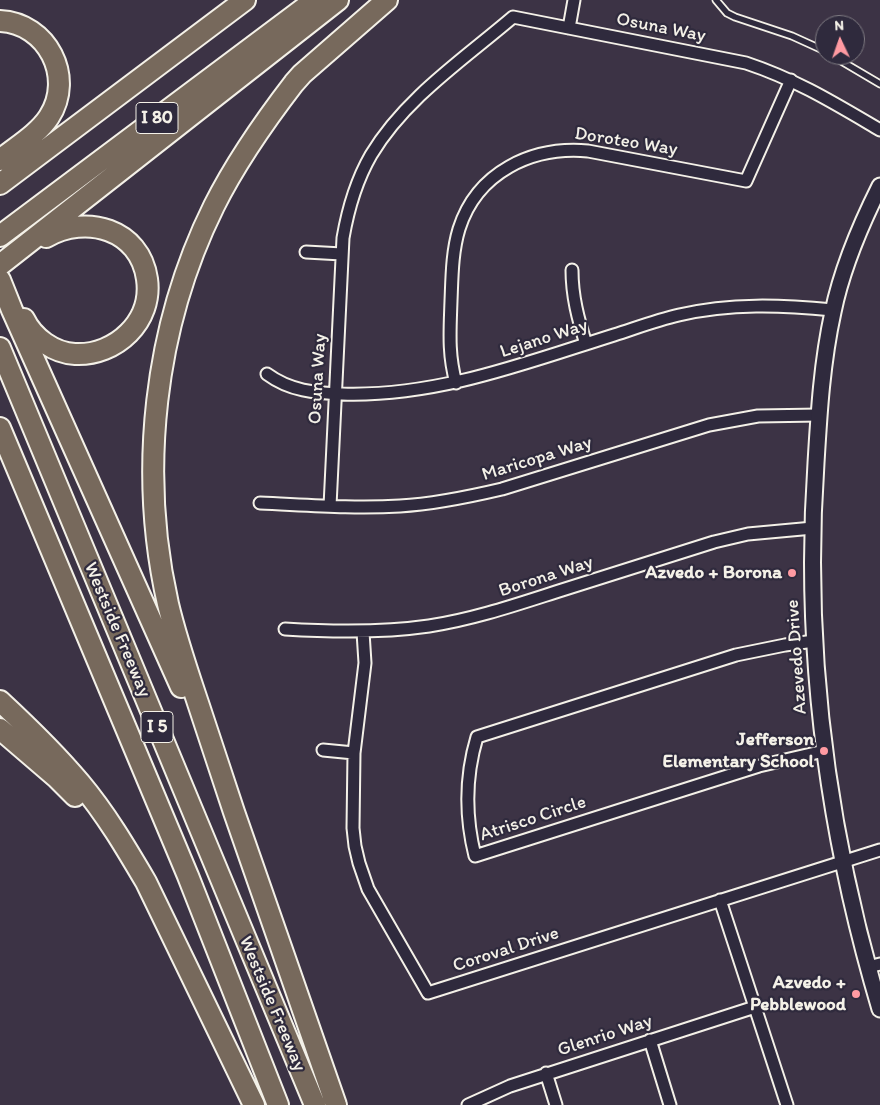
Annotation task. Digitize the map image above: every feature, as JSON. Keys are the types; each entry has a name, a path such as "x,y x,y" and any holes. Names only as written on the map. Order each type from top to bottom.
{"highway":[{"name":"I 80","path":"0,184 245,0"},
{"name":"I 80","path":"0,236 315,0"},
{"path":"1,269 338,0"},
{"path":"336,1105 179,646 168,604 160,560 155,516 154,445 157,403 168,338 178,299 213,208 250,143 271,112 302,74 387,0"},
{"path":"0,21 24,26 41,38 56,60 59,78 58,96 50,116 43,125 0,160"},
{"path":"1,269 54,232 82,225 104,228 124,239 132,247 144,266 147,292 142,314 126,336 107,349 83,354 61,351 47,345 38,338 19,316"},
{"path":"1,269 19,316 225,785"},
{"name":"Westside Freeway","path":"0,348 315,1105"},
{"name":"Westside Freeway","path":"0,428 188,876 278,1105"},
{"path":"0,701 36,734 81,784 111,824 146,882 254,1105"},
{"path":"0,729 57,778 81,802 146,882"}],"street":[{"path":"569,28 574,0"},
{"name":"Osuna Way","path":"330,506 342,254 348,215 360,178 370,156 402,112 513,17 726,58 768,70 811,89 880,130"},
{"name":"Doroteo Way","path":"456,383 449,347 455,245 462,222 470,207 490,181 510,167 532,156 556,150 588,151 746,181 791,80"},
{"name":"Azevedo Drive","path":"880,186 853,243 833,310 823,368 813,528 814,641 824,751 842,862 874,966 880,1008"},
{"path":"306,252 342,254"},
{"path":"572,270 573,296 586,344"},
{"name":"Lejano Way","path":"267,374 294,389 309,392 392,393 456,383 679,315 714,308 766,305 833,310"},
{"name":"Maricopa Way","path":"260,502 330,506 399,506 468,497 502,489 709,425 758,416 819,415"},
{"name":"Borona Way","path":"285,629 323,632 363,632 458,621 495,612 714,542 748,534 813,528"},
{"name":"Coroval Drive","path":"363,632 365,663 354,753 353,828 359,864 376,905 428,993 880,850"},
{"name":"Atrisco Circle","path":"814,641 777,646 736,655 477,737 469,769 467,799 468,819 475,856 759,766 824,751"},
{"path":"323,750 354,753"},
{"path":"720,900 787,1105"},
{"name":"Glenrio Way","path":"468,1105 510,1086 755,1006"},
{"path":"650,1040 670,1105"},
{"path":"546,1074 556,1105"}],"lane":[{"path":"716,0 726,13 792,36 815,47"},
{"path":"848,65 880,84"}],"place":[{"name":"Azvedo + Borona","path":"792,573"},
{"name":"Jefferson Elementary School","path":"824,751"},
{"name":"Azvedo + Pebblewood","path":"856,994"}]}
